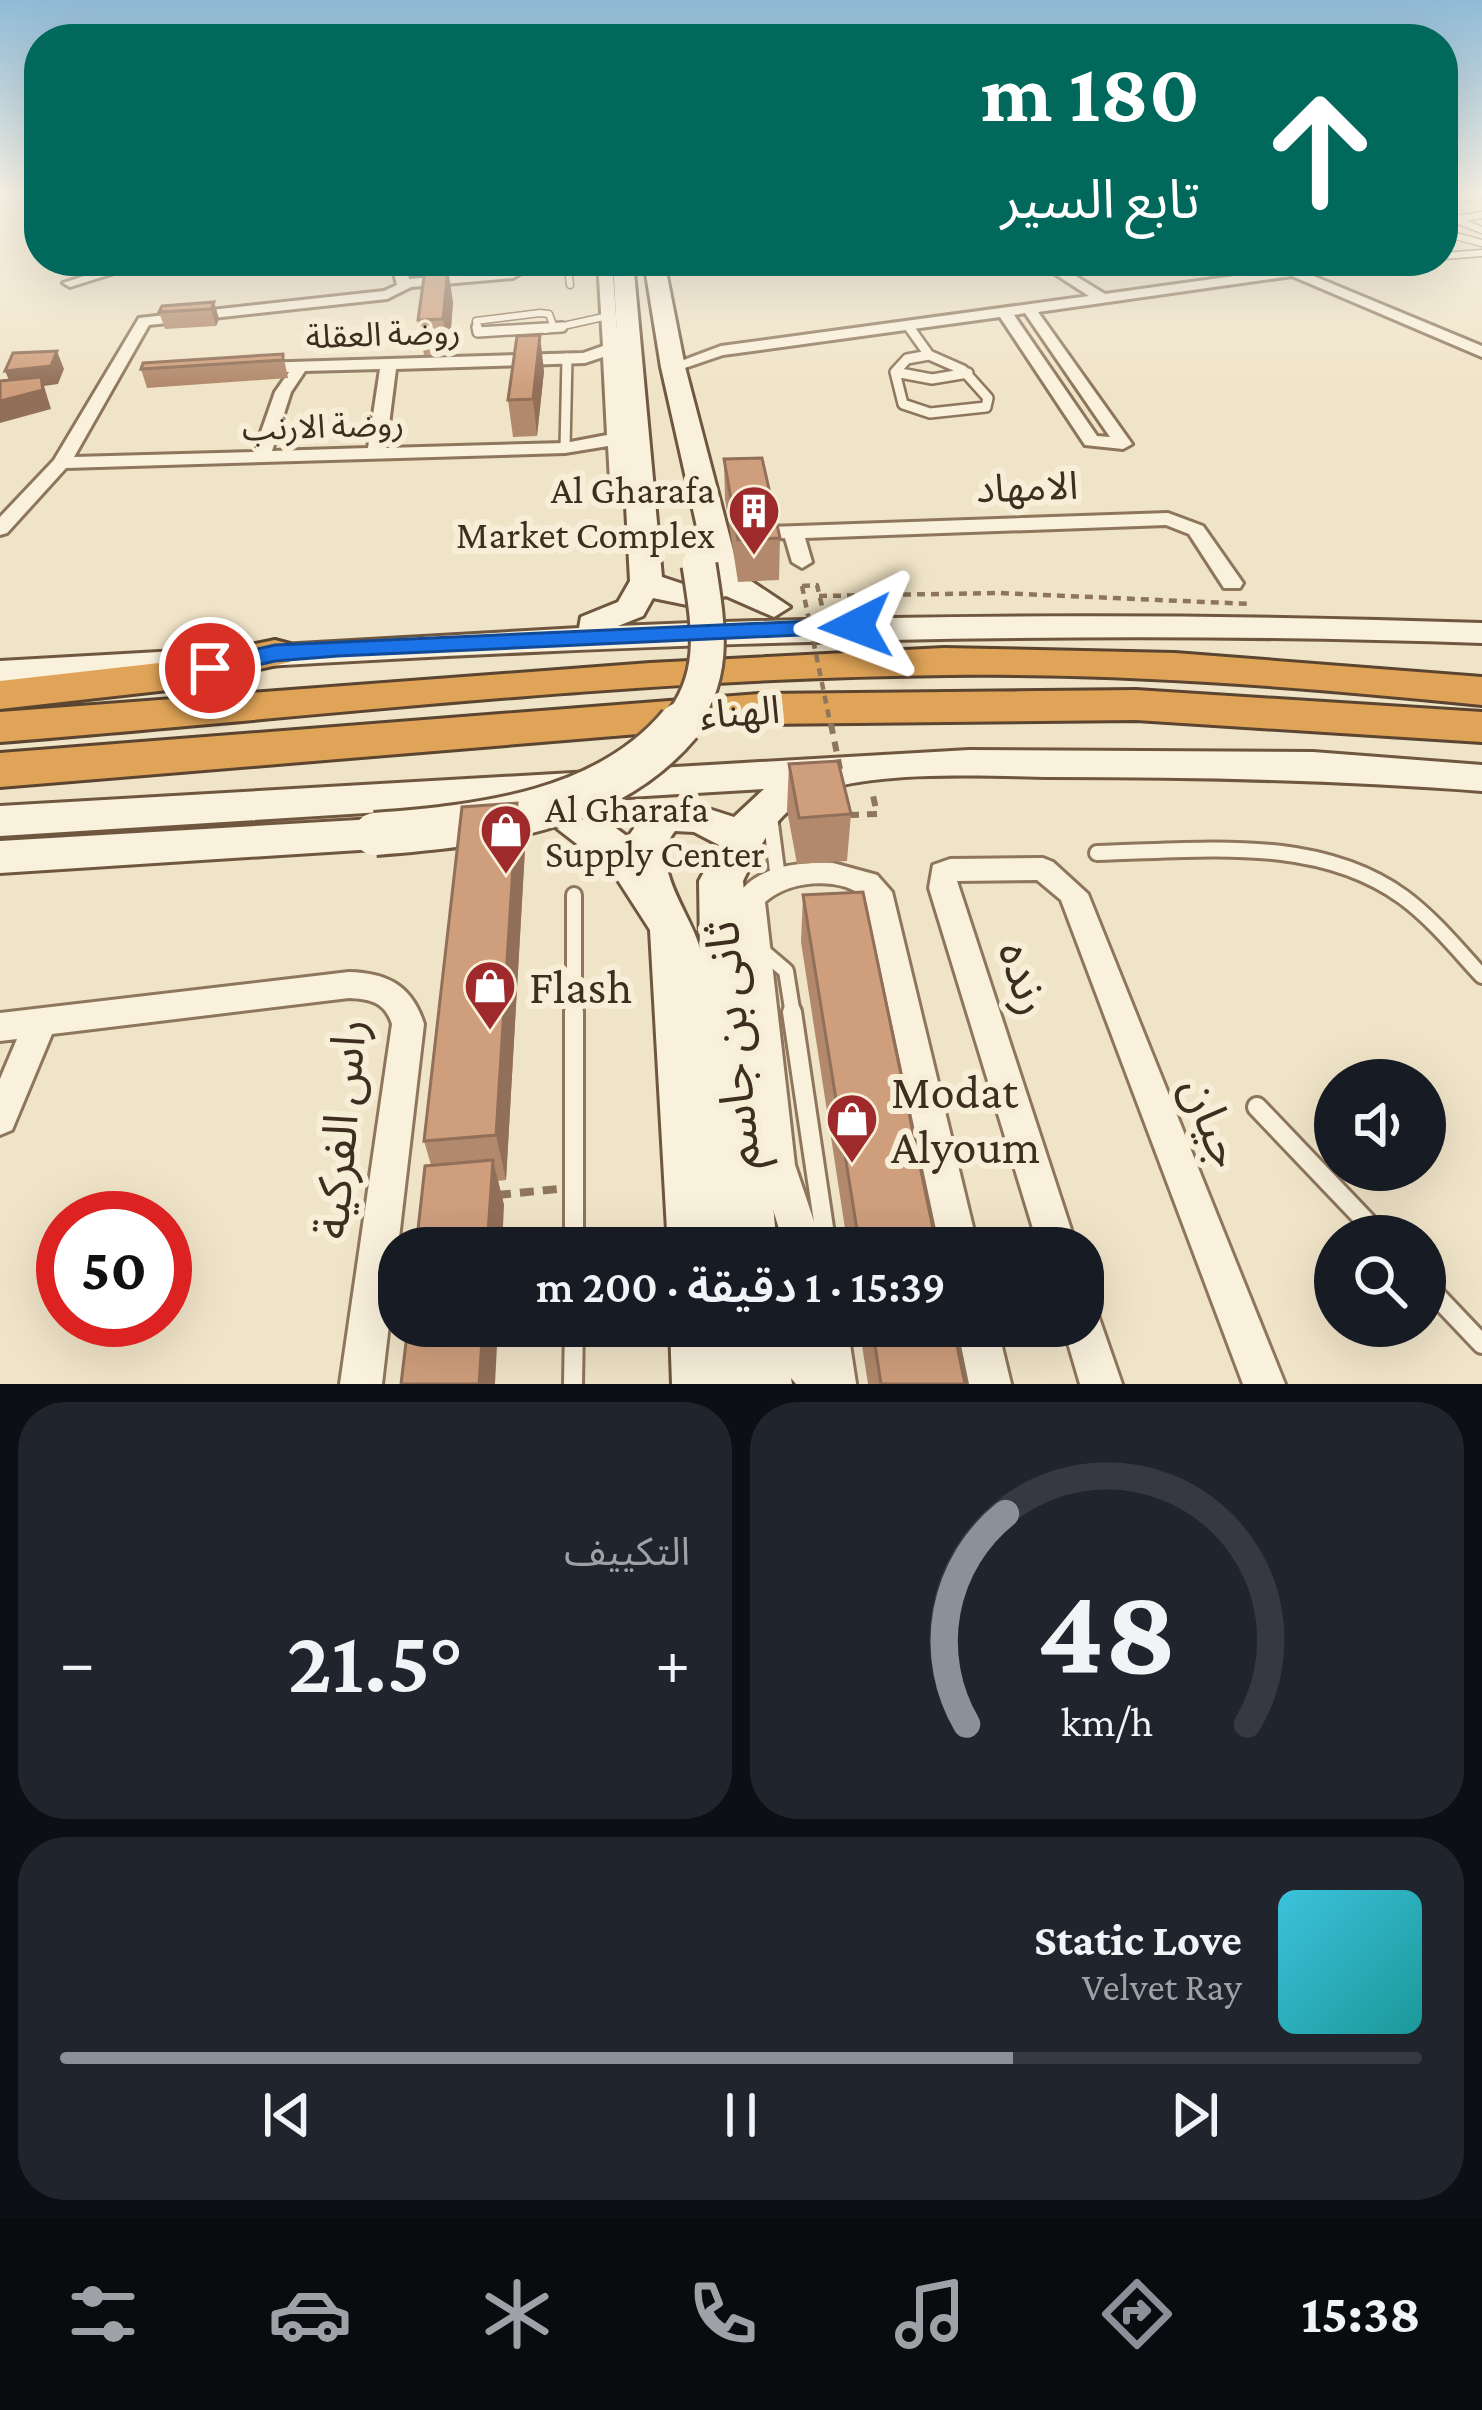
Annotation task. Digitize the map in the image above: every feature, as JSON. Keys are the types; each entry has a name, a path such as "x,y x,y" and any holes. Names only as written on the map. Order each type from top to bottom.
{"highway":[{"path":"871,664 957,648 1182,646 1482,659"},
{"path":"0,695 168,676 275,653"},
{"name":"الهناء","path":"0,727 451,690 871,664 1167,668 1482,691"},
{"name":"الهناء","path":"0,770 759,709 954,704 1266,710 1482,727"},
{"path":"370,740 410,751 456,753 856,735 1140,733 1314,740 1482,756"}],"main road":[{"path":"593,624 631,609 646,581 612,276"},
{"path":"645,276 655,351 717,552 746,597 936,607 1045,624"},
{"path":"646,581 675,597 693,598 720,586 717,552 657,276"},
{"path":"0,856 375,834 502,820 552,808 597,789 662,744 700,692 709,660 717,552"},
{"path":"0,656 593,624 804,599"},
{"name":"الهناء","path":"0,672 275,653 930,623 1270,623 1482,633"},
{"name":"الهناء","path":"0,821 530,789 848,780 969,764 1313,765 1482,778"},
{"name":"ثانى بن جاسم","path":"746,1227 719,901 755,832 752,821 788,790 848,780"},
{"name":"ثانى بن جاسم","path":"530,789 592,830 649,885 676,932 695,1227"},
{"path":"649,885 645,847 652,829 663,823 698,814 755,832"},
{"path":"701,1347 703,1384"},
{"path":"758,1347 761,1384"}],"street":[{"path":"70,283 94,276"},
{"path":"403,276 405,283"},
{"path":"0,530 61,463 139,325 178,313 375,298 398,292 405,283 489,276"},
{"path":"610,276 608,322 620,487 639,507"},
{"path":"1066,276 1105,300"},
{"path":"671,355 1261,276"},
{"path":"1322,276 1482,352"},
{"path":"1005,313 1091,441 1123,444 1030,310"},
{"path":"1022,338 1051,338"},
{"name":"روضة العقلة","path":"230,369 611,358"},
{"path":"376,454 389,364"},
{"path":"261,458 286,384 301,366"},
{"path":"112,374 135,374"},
{"path":"1048,377 1079,376"},
{"name":"روضة الارنب","path":"61,463 617,446"},
{"name":"الامهاد","path":"769,533 1168,519 1196,530 1232,583"},
{"path":"794,532 802,562"},
{"name":"رنده","path":"1051,1227 941,879 950,870 1027,866 1054,873 1073,894"},
{"name":"ثانى بن جاسم","path":"796,1227 780,1185 750,899 778,878 853,876 872,885 880,901 954,1227"},
{"name":"جيان","path":"1073,894 1264,1384"},
{"name":"راس الفركية","path":"0,1027 350,985 384,989 397,998 408,1024 361,1384"},
{"path":"0,1119 41,1021"},
{"path":"982,1347 990,1384"},
{"path":"1090,1347 1101,1384"}],"lane":[{"path":"569,276 570,285"},
{"path":"553,325 549,314 540,313 476,321 478,332 489,334 608,322"},
{"path":"895,371 903,404 930,413 986,407 988,398 968,373 929,355 908,326"},
{"path":"895,371 908,359 929,355"},
{"path":"565,448 576,358"},
{"path":"895,371 932,379 968,373"},
{"path":"755,832 778,878"},
{"path":"1097,854 1279,852 1354,869 1421,912 1482,976"},
{"path":"574,895 574,1227"},
{"path":"754,947 774,956 786,971 824,1227"},
{"path":"1257,1107 1360,1215"},
{"path":"1446,1306 1482,1343"},
{"path":"573,1384 574,1347"}],"path":[{"path":"848,780 804,599 999,593 1264,604"},
{"path":"849,815 877,814"},
{"path":"479,1196 574,1188"}],"building":[{"path":"424,276 447,276 443,319 418,320"},
{"path":"214,302 211,309 159,312 162,306"},
{"path":"540,335 533,399 508,400 517,336"},
{"path":"57,351 51,366 5,371 13,353"},
{"path":"283,354 283,360 141,369 143,363"},
{"path":"41,377 43,390 0,401 0,381"},
{"path":"762,458 780,538 738,540 724,459"},
{"path":"838,761 851,814 799,818 789,764"},
{"path":"517,803 496,1135 424,1141 462,807"},
{"path":"863,892 933,1227 857,1227 803,895"},
{"path":"493,1160 488,1227 418,1227 425,1166"},
{"path":"405,1347 482,1347 479,1384 401,1384"},
{"path":"875,1347 957,1347 965,1384 881,1384"}],"place":[{"name":"Al Gharafa Market Complex","path":"754,557"},
{"name":"Al Gharafa Supply Center","path":"506,876"},
{"name":"Flash","path":"490,1032"},
{"name":"Modat Alyoum","path":"852,1165"}],"route":[{"path":"210,668 275,653 856,626"}]}
